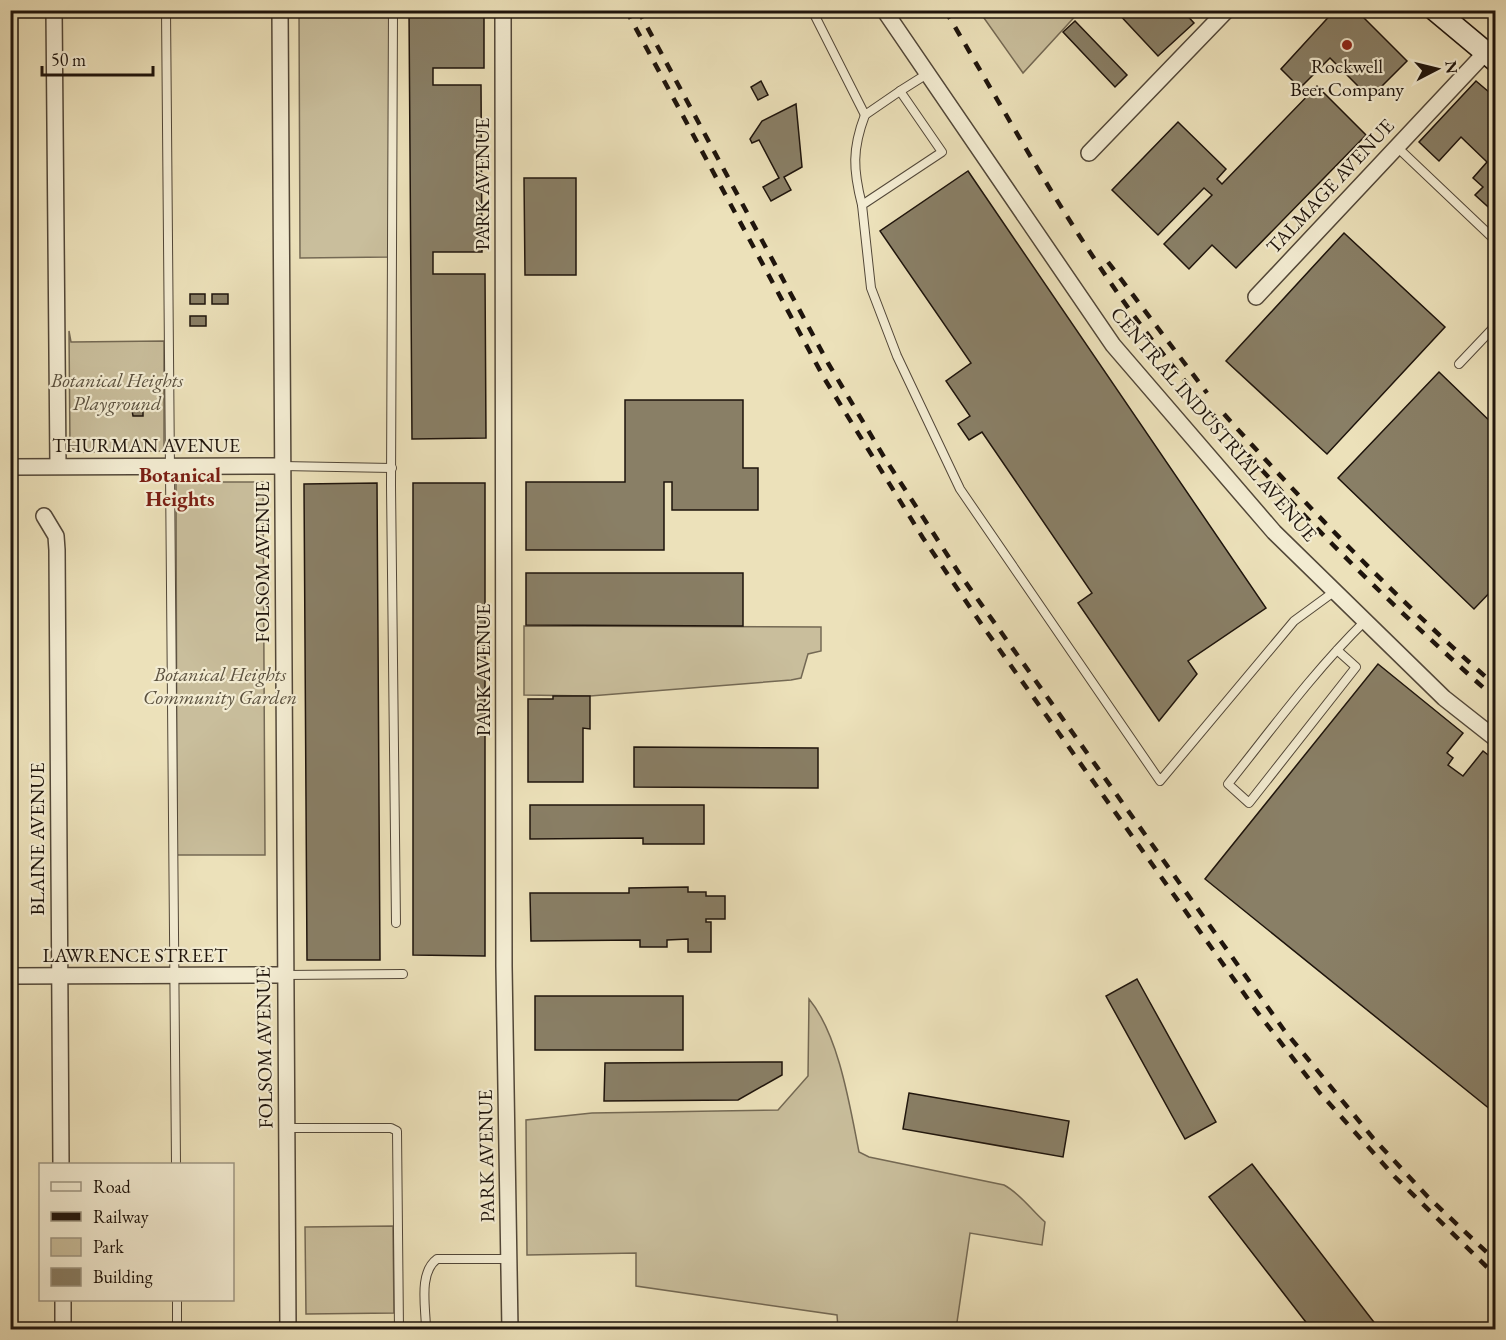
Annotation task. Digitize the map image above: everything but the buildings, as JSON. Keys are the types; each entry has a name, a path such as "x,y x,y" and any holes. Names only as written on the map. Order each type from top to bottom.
{"main road":[{"path":"1435,10 1491,57"}],"street":[{"path":"54,10 58,465"},
{"name":"FOLSOM AVENUE","path":"280,10 284,975 288,1329"},
{"name":"PARK AVENUE","path":"503,10 504,967 510,1329"},
{"name":"CENTRAL INDUSTRIAL AVENUE","path":"884,10 1113,345 1274,532 1444,698 1496,739"},
{"path":"1089,153 1227,10"},
{"name":"TALMAGE AVENUE","path":"1256,297 1395,145 1491,57"},
{"name":"THURMAN AVENUE","path":"10,467 58,465 282,466"},
{"name":"BLAINE AVENUE","path":"44,516 56,536 57,549 61,1163"},
{"name":"LAWRENCE STREET","path":"10,976 284,975"},
{"path":"63,1301 63,1329"}],"lane":[{"path":"166,10 176,1163"},
{"path":"393,10 392,468 396,923"},
{"path":"812,10 865,116"},
{"path":"927,74 865,116 855,141 854,160 862,205 871,288 897,356 960,489 1160,781 1294,621 1335,591"},
{"path":"862,205 942,152 900,91"},
{"path":"1395,145 1496,241"},
{"path":"1459,364 1496,325"},
{"path":"282,466 392,468"},
{"path":"1336,650 1356,667 1249,803 1227,784 1336,650 1365,621"},
{"name":"LAWRENCE STREET","path":"284,975 403,974"},
{"path":"286,1128 391,1128 397,1131 399,1329"},
{"path":"426,1329 426,1274 432,1263 437,1259 509,1259"},
{"path":"177,1301 177,1329"}],"green space":[{"path":"299,11 389,11 390,257 300,258"},
{"path":"979,11 1080,11 1023,73"},
{"name":"Botanical Heights Playground","path":"69,331 71,342 164,341 164,451 79,452 70,448"},
{"name":"Botanical Heights Community Garden","path":"176,482 263,482 265,855 177,855"},
{"path":"524,626 821,627 821,651 808,654 801,678 791,680 590,696 524,695"},
{"path":"809,999 819,1014 836,1051 859,1152 869,1157 1004,1185 1021,1197 1045,1222 1042,1245 970,1233 956,1329 838,1329 837,1315 636,1286 636,1253 527,1255 526,1120 592,1113 778,1110 808,1076"},
{"path":"393,1226 394,1313 306,1314 305,1227"}],"railway":[{"path":"626,10 824,378 923,538 982,625 1255,1009 1319,1092 1395,1177 1496,1276"},
{"path":"638,10 828,363 884,457 959,573 1284,1030 1373,1138 1428,1197 1496,1261"},
{"path":"945,10 1075,229 1132,314 1163,354 1240,446 1322,534 1407,618 1496,699"},
{"path":"1108,262 1207,393"},
{"path":"1224,414 1356,554 1496,686"}],"place":[{"name":"Rockwell Beer Company","path":"1347,45"}],"district":[{"name":"Botanical Heights","path":"180,487"}]}
